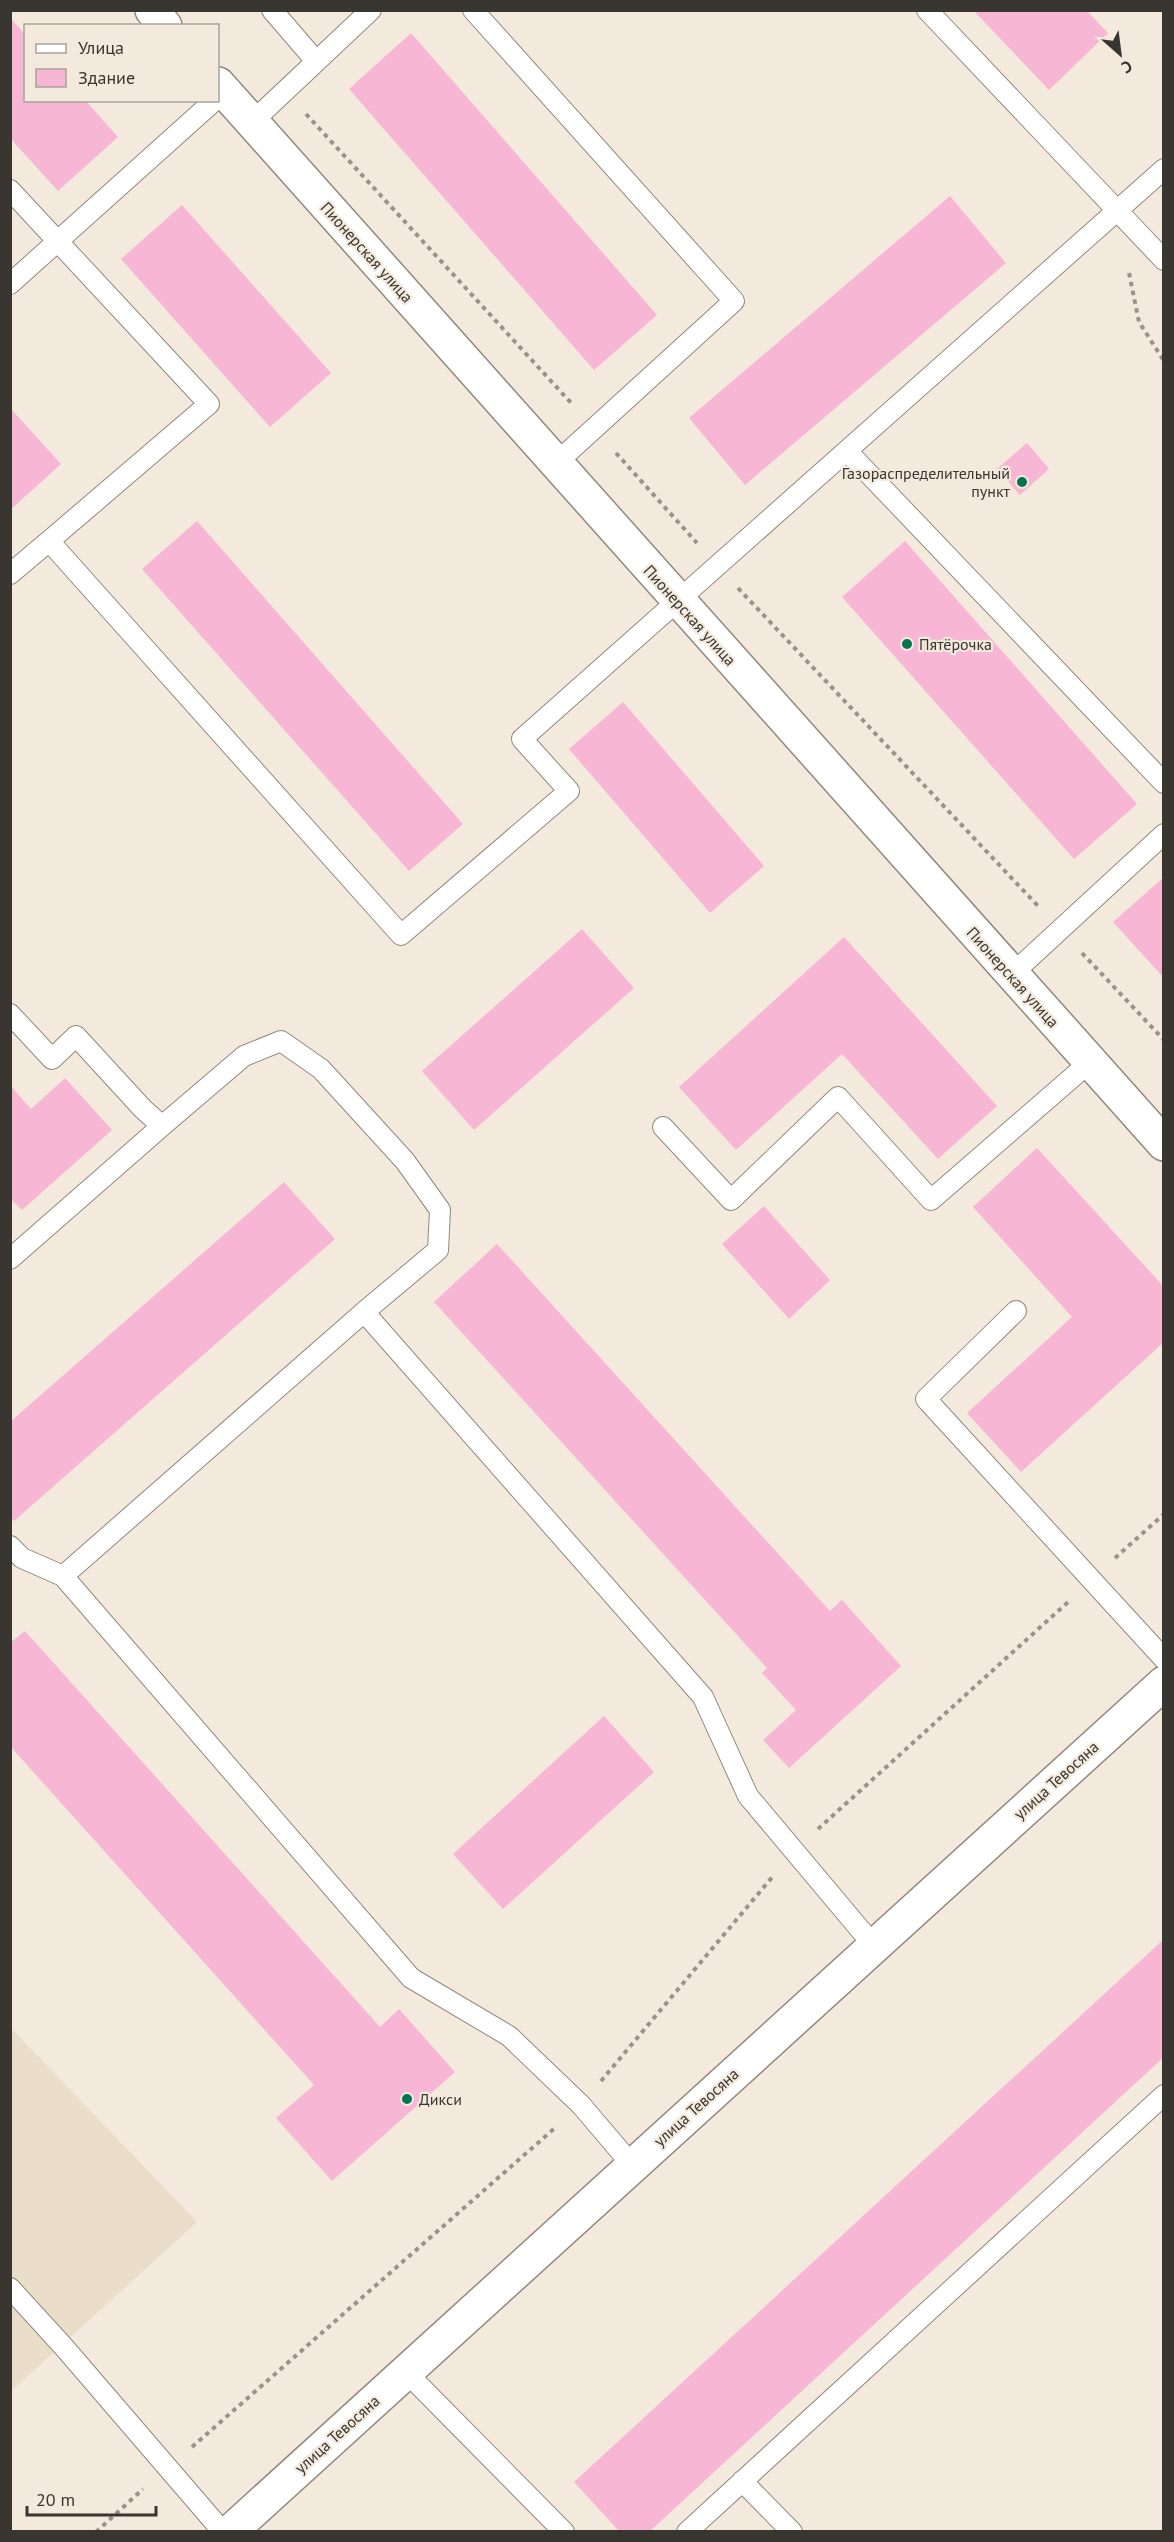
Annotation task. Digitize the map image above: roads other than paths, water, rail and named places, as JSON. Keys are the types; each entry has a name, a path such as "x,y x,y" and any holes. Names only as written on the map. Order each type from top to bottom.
{"street":[{"path":"152,10 163,24"},
{"name":"Пионерская улица","path":"219,94 251,123 1164,1144"},
{"name":"улица Тевосяна","path":"230,2532 1164,1683"}],"lane":[{"path":"272,10 315,60"},
{"path":"251,123 370,10"},
{"path":"473,10 734,301 555,464"},
{"path":"927,10 1164,260"},
{"path":"10,284 210,102"},
{"path":"49,541 401,935 569,791 522,739 1164,169"},
{"path":"10,190 209,404 10,574"},
{"path":"846,451 1164,783"},
{"path":"1011,975 1164,834"},
{"path":"10,1014 52,1059 75,1036 143,1109 162,1126"},
{"path":"10,1259 244,1056 282,1041 321,1070 405,1161 440,1210 438,1250 63,1576"},
{"path":"663,1127 731,1200 838,1097 931,1200 1090,1062"},
{"path":"1016,1311 926,1399 1164,1659"},
{"path":"364,1312 703,1697 748,1796 874,1946"},
{"path":"14,1557 63,1576 411,1978 509,2036 581,2105 632,2165"},
{"path":"687,2532 1164,2096"},
{"path":"10,2288 223,2532"},
{"path":"406,2372 564,2532"},
{"path":"742,2481 792,2532"}],"place":[{"name":"Газораспределительный пункт","path":"1022,482"},
{"name":"Пятёрочка","path":"907,644"},
{"name":"Дикси","path":"407,2099"}]}
